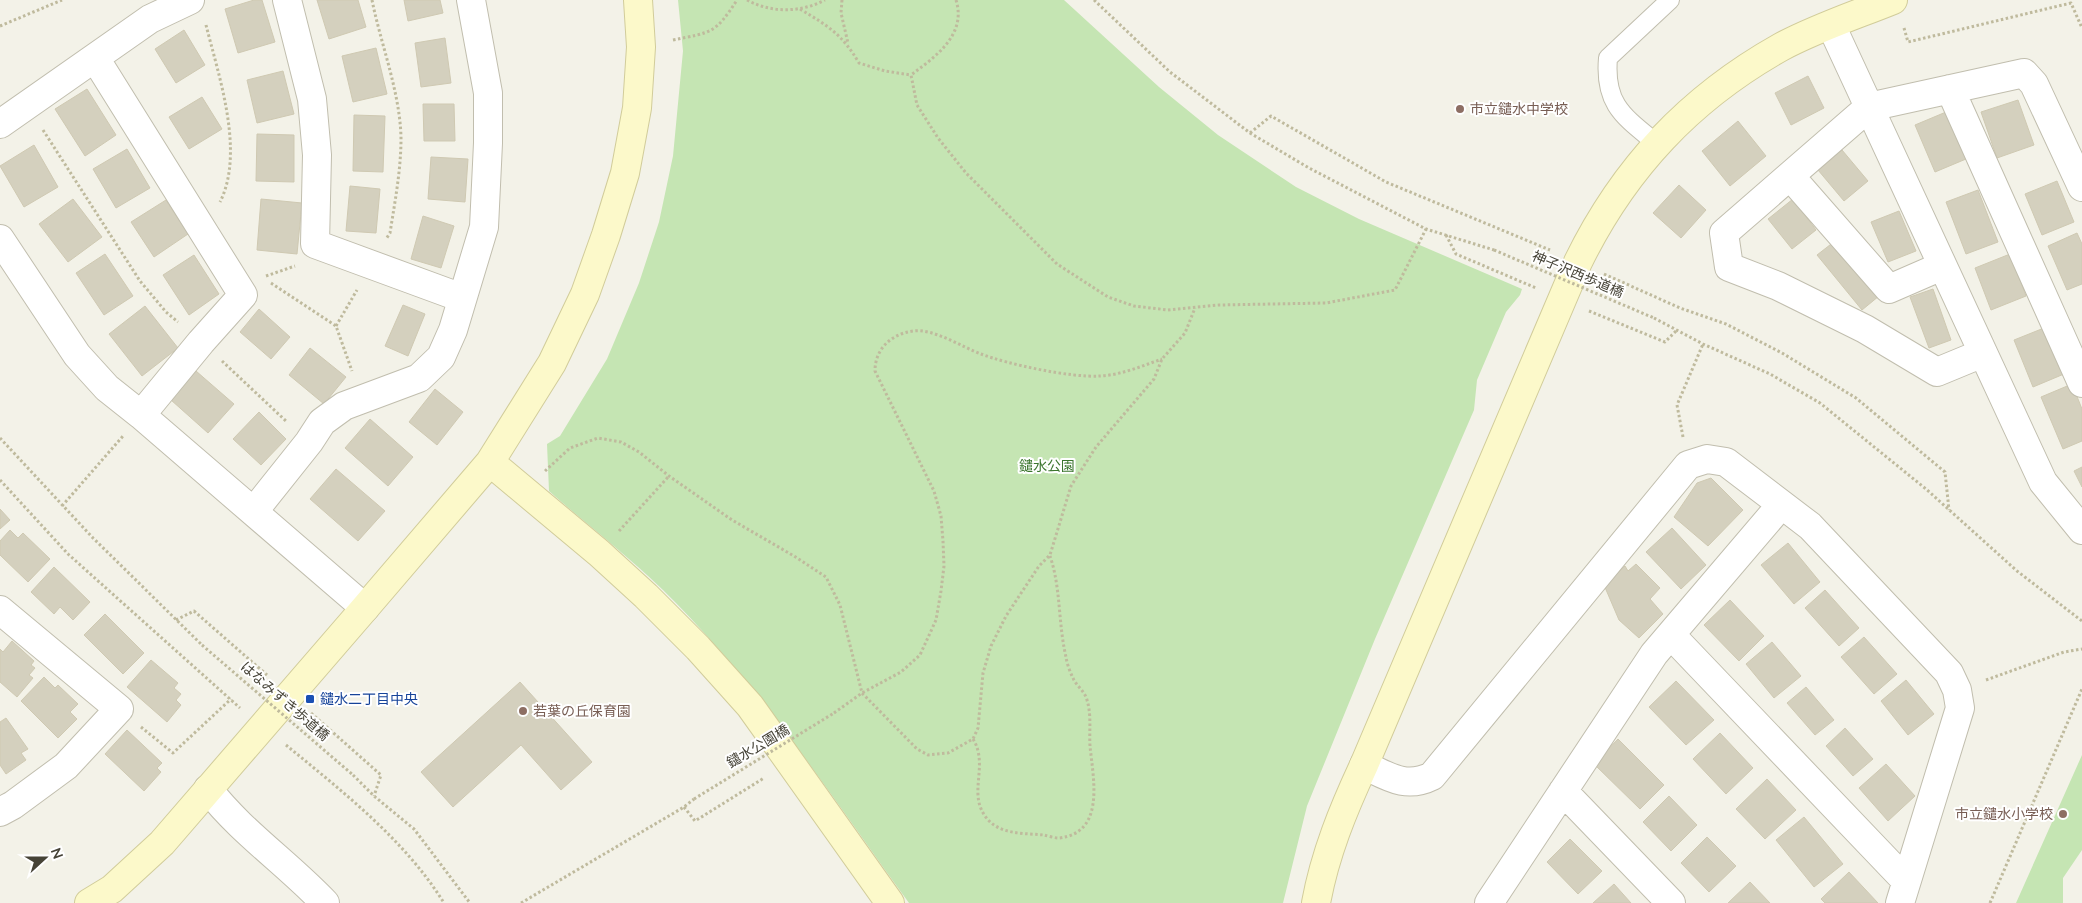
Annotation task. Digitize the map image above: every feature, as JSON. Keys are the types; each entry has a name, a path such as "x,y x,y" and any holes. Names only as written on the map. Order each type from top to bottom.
{"street":[{"path":"287,0 312,99 317,155 315,244 462,298"},
{"path":"254,511 322,422 344,406 419,378 441,357 453,330 484,227 488,93 472,0"},
{"path":"89,903 112,889 162,843 365,608 490,462 552,363 585,294 625,173 636,108 641,47 638,0"},
{"path":"1316,903 1331,842 1578,262 1595,227 1616,194 1656,143 1724,82 1782,46 1893,0"},
{"path":"0,124 150,19 197,8"},
{"path":"1831,25 2043,482 2082,530"},
{"path":"95,58 243,295 201,342 142,415"},
{"path":"1983,353 1937,372 1865,329 1778,286 1729,267 1724,233 1869,107 2024,74 2034,84 2082,187"},
{"path":"1950,89 2082,383"},
{"path":"1790,176 1889,289 1942,266"},
{"path":"0,239 77,355 107,388 142,415 365,608"},
{"path":"1364,765 1389,777 1411,783 1420,782 1432,776 1688,465 1707,459 1726,462 1810,526 1949,673 1957,690 1960,708 1903,892"},
{"path":"490,462 646,596 698,648 750,706 890,903"},
{"path":"1489,903 1654,654 1782,505"},
{"path":"0,610 119,709 66,766 13,805 0,812"},
{"path":"1671,635 1903,892"},
{"path":"208,789 225,811 309,886 325,903"},
{"path":"1563,791 1671,903"}],"lane":[{"path":"1656,143 1628,119 1611,97 1607,77 1608,58 1670,0"}],"path":[{"path":"0,26 62,0"},
{"path":"336,326 390,233 400,178 401,136 396,97 372,0"},
{"path":"673,40 707,34 722,23 737,0"},
{"path":"747,0 758,6 778,10 800,9 825,0"},
{"path":"842,0 841,13 848,44"},
{"path":"800,9 830,27 848,44 859,63 885,71 911,75 944,50 955,30 959,8 956,0"},
{"name":"神子沢西歩道橋","path":"1094,0 1170,72 1250,133 1309,168 1426,229 1494,250 1654,318 1704,344 1770,374 1820,403 1918,483 2017,571 2082,621"},
{"path":"1903,26 1908,42 2071,3 2082,28"},
{"path":"194,215 220,203 227,188 231,137 218,74 197,8"},
{"path":"911,75 917,105 938,138 966,173 1057,264 1108,297 1134,306 1168,310 1220,305 1326,302 1395,290 1426,229"},
{"path":"27,106 140,281 166,312 201,342 308,442"},
{"path":"1250,133 1271,116 1386,182 1551,251"},
{"path":"1445,234 1456,254 1536,288"},
{"path":"1601,272 1680,308 1726,324 1782,353 1856,398 1946,472 1949,511"},
{"path":"263,277 336,326 362,399"},
{"path":"539,476 570,448 598,438 621,442 639,452 668,476 732,520 826,577 840,605 862,693 917,749 928,755 948,753 973,739 978,728 983,673 991,646 1006,616 1039,566 1050,555 1071,486 1096,447 1154,379 1162,359 1185,333 1195,308"},
{"path":"1584,309 1665,342 1677,329"},
{"name":"鑓水公園橋","path":"521,903 684,807 694,798 834,713 862,693 901,672 920,654 936,620 944,566 941,516 934,491 875,371 875,362 879,352 888,341 901,334 914,331 948,340 993,359 1063,373 1099,376 1120,373 1162,359"},
{"path":"1688,465 1677,405 1704,344"},
{"path":"62,506 123,436"},
{"name":"はなみずき歩道橋","path":"0,438 62,506 202,645 414,829 470,903"},
{"path":"599,554 668,476"},
{"path":"0,480 68,554 241,708"},
{"path":"973,739 979,749 981,758 978,795 983,814 991,824 1023,835 1058,838 1082,828 1089,820 1093,805 1090,713 1086,696 1073,678 1066,658 1058,615 1056,572 1050,555"},
{"path":"176,620 194,611 269,677"},
{"path":"1957,690 2064,652 2082,649"},
{"path":"1990,903 2082,689"},
{"path":"119,709 173,753 231,699"},
{"path":"311,713 382,774 374,796"},
{"path":"284,744 334,785 401,848 436,890 444,903"},
{"path":"684,807 695,821 790,764"}],"green space":[{"name":"鑓水公園","path":"678,0 1064,0 1159,87 1218,135 1296,187 1359,219 1522,289 1520,295 1506,312 1477,380 1474,410 1375,639 1307,806 1283,903 909,903 822,781 731,663 663,590 549,491 547,444 560,436 607,359 639,283 659,222 673,156 683,51"},
{"name":"市立鑓水小学校","path":"2082,755 2082,850 2063,878 2063,903 2016,903"}],"building":[{"path":"254,0 262,0 275,42 238,53 225,9"},
{"path":"317,0 358,0 366,27 329,39"},
{"path":"404,0 440,0 443,13 408,21"},
{"path":"184,30 205,65 176,83 155,49"},
{"path":"445,38 451,83 421,87 415,43"},
{"path":"376,48 387,94 353,102 342,56"},
{"path":"283,71 294,114 257,123 247,80"},
{"path":"1808,76 1824,108 1791,125 1775,93"},
{"path":"87,89 116,135 85,156 55,109"},
{"path":"202,97 222,129 189,149 169,117"},
{"path":"2018,100 2034,145 1997,158 1981,112"},
{"path":"423,104 454,104 455,141 424,141"},
{"path":"1946,112 1966,159 1935,172 1915,125"},
{"path":"354,115 385,116 383,172 353,171"},
{"path":"1738,121 1766,156 1730,186 1702,151"},
{"path":"257,134 294,135 294,182 256,181"},
{"path":"34,145 58,187 24,207 0,166"},
{"path":"127,149 150,188 116,208 93,169"},
{"path":"1842,150 1868,181 1844,201 1818,170"},
{"path":"431,157 468,159 465,202 428,199"},
{"path":"2057,181 2074,222 2042,235 2025,194"},
{"path":"1679,185 1706,210 1681,238 1653,213"},
{"path":"350,186 380,189 376,233 346,231"},
{"path":"1978,190 1998,242 1966,254 1946,202"},
{"path":"73,199 102,237 68,262 39,224"},
{"path":"261,199 302,203 297,254 257,250"},
{"path":"1793,199 1816,230 1792,249 1768,219"},
{"path":"166,200 188,234 154,257 131,222"},
{"path":"1899,211 1916,251 1888,262 1871,222"},
{"path":"423,216 454,226 441,268 411,259"},
{"path":"2077,233 2082,244 2082,284 2067,290 2048,246"},
{"path":"1835,241 1879,296 1862,310 1817,255"},
{"path":"105,254 133,296 104,315 76,273"},
{"path":"2010,254 2026,296 1991,310 1975,268"},
{"path":"194,255 219,294 189,315 163,275"},
{"path":"1933,289 1951,340 1929,348 1910,297"},
{"path":"403,305 425,314 408,356 385,346"},
{"path":"145,306 178,348 142,376 109,334"},
{"path":"259,309 290,337 271,359 240,332"},
{"path":"2044,328 2064,374 2033,387 2014,340"},
{"path":"310,348 346,377 324,404 289,375"},
{"path":"196,371 234,404 208,433 171,400"},
{"path":"2072,384 2082,409 2082,441 2063,449 2041,397"},
{"path":"435,389 463,412 437,445 409,422"},
{"path":"259,412 286,439 261,465 233,439"},
{"path":"370,419 413,457 388,486 345,448"},
{"path":"2082,467 2082,487 2074,471"},
{"path":"336,469 385,511 358,541 310,499"},
{"path":"1711,478 1743,510 1708,546 1674,517 1697,483"},
{"path":"0,509 10,520 0,529"},
{"path":"1672,528 1706,565 1681,589 1646,552"},
{"path":"10,530 18,538 23,533 50,559 28,582 0,555 0,541"},
{"path":"1788,543 1820,582 1794,604 1761,565"},
{"path":"1636,564 1660,588 1650,599 1663,614 1639,638 1619,620 1604,585 1625,566 1628,571"},
{"path":"54,567 90,602 73,620 60,607 54,614 31,592"},
{"path":"1825,590 1859,628 1839,646 1805,608"},
{"path":"1730,600 1764,636 1739,661 1704,625"},
{"path":"105,614 144,653 123,674 84,635"},
{"path":"1864,637 1897,674 1874,694 1841,657"},
{"path":"12,641 34,661 31,665 35,668 29,675 33,678 17,697 0,682 0,649 3,652"},
{"path":"1772,642 1801,676 1774,698 1746,664"},
{"path":"151,660 178,683 174,688 181,694 176,700 181,705 167,722 127,687"},
{"path":"44,677 55,688 58,685 78,704 70,712 77,719 58,738 21,701"},
{"path":"1906,680 1934,714 1908,735 1881,701"},
{"path":"1676,681 1714,720 1686,745 1649,707"},
{"path":"520,682 592,762 561,790 521,745 453,807 421,772"},
{"path":"1806,687 1834,720 1815,735 1787,703"},
{"path":"6,718 28,749 21,753 26,760 6,774 0,765 0,722"},
{"path":"1845,728 1873,759 1853,776 1826,746"},
{"path":"127,730 162,763 157,768 161,772 144,791 105,754"},
{"path":"1720,733 1753,768 1726,794 1693,759"},
{"path":"1618,739 1664,785 1640,809 1594,764"},
{"path":"1886,764 1915,796 1888,821 1859,788"},
{"path":"1767,779 1796,810 1765,839 1736,809"},
{"path":"1669,796 1697,825 1671,851 1643,822"},
{"path":"1804,817 1843,864 1814,887 1776,840"},
{"path":"1707,837 1736,866 1709,892 1681,863"},
{"path":"1570,839 1602,871 1578,894 1547,862"},
{"path":"1849,872 1878,903 1825,903 1821,899"},
{"path":"1750,882 1770,903 1728,903"},
{"path":"1614,884 1631,903 1593,903"}],"place":[{"name":"市立鑓水中学校","path":"1460,109"},
{"name":"鑓水二丁目中央","path":"310,699"},
{"name":"若葉の丘保育園","path":"523,711"},
{"name":"市立鑓水小学校","path":"2063,814"}]}
